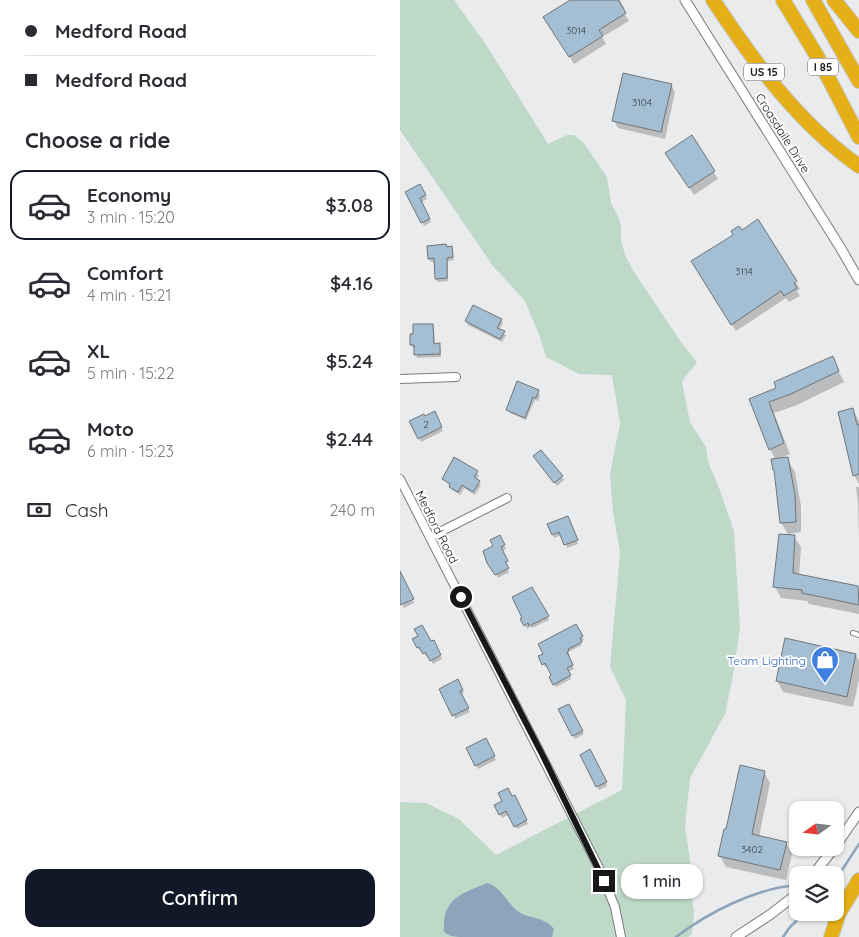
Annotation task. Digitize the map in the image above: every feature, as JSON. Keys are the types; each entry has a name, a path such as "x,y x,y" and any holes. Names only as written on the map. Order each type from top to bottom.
{"highway":[{"name":"US 15","path":"714,0 770,79 804,119 859,166"},
{"name":"I 85","path":"783,0 817,56 859,137"},
{"name":"I 85","path":"813,0 859,81"},
{"path":"834,0 859,31"},
{"path":"831,937 839,913 859,880"}],"street":[{"name":"Croasdaile Drive","path":"685,0 859,280"},
{"path":"400,379 456,377"},
{"name":"Medford Road","path":"400,479 598,866 615,907 621,937"},
{"path":"430,537 507,498"},
{"path":"844,834 859,812"},
{"path":"820,866 828,856"},
{"path":"736,937 789,900"}],"lane":[{"path":"852,634 859,635"}],"green space":[{"path":"400,0 454,0 485,43 548,144 567,135 574,135 583,142 607,177 611,203 621,225 621,240 625,255 634,272 681,342 697,362 682,383 690,422 706,447 709,465 734,531 740,628 725,714 690,778 685,827 694,912 692,934 688,937 400,937 400,802 426,803 459,819 496,855 622,790 626,700 610,667 620,553 613,512 610,474 620,423 612,375 579,374 546,357 525,301 493,266 400,130"}],"water":[{"path":"487,883 497,888 519,912 551,925 554,929 552,937 459,937 451,936 444,932 444,921 450,904 461,894"}],"building":[{"path":"570,0 618,0 626,13 599,30 603,36 569,57 543,17"},
{"path":"623,73 672,84 661,132 612,121"},
{"path":"692,135 715,171 689,188 665,153"},
{"path":"420,184 426,195 420,198 430,219 421,223 405,192"},
{"path":"758,219 797,281 794,283 797,288 784,296 781,291 731,325 691,261 733,235 731,231 739,226 742,230"},
{"path":"446,244 447,247 452,246 453,257 447,258 447,278 435,279 434,258 428,259 427,246"},
{"path":"473,305 502,319 497,328 505,331 500,339 465,321"},
{"path":"413,324 433,324 434,344 440,343 440,354 414,355 414,345 410,345 410,334 413,334"},
{"path":"833,356 839,371 791,394 769,402 784,443 769,450 749,399 776,388 774,382"},
{"path":"517,381 539,390 536,398 533,397 525,418 506,410"},
{"path":"853,408 857,425 859,424 859,474 853,476 838,412"},
{"path":"435,411 442,427 418,439 409,421"},
{"path":"541,450 563,476 554,483 533,456"},
{"path":"454,457 478,471 474,477 480,481 473,492 462,485 458,492 449,487 450,484 442,479"},
{"path":"788,457 795,495 796,522 780,523 771,459"},
{"path":"568,516 578,540 564,545 559,532 552,535 547,524"},
{"path":"779,534 795,535 793,573 858,586 859,605 802,593 802,590 773,587"},
{"path":"500,535 505,545 501,547 508,561 505,562 509,568 495,575 487,563 483,551 493,546 490,540"},
{"path":"400,571 414,599 400,605"},
{"path":"532,587 549,616 529,626 528,623 524,626 512,597"},
{"path":"576,624 583,636 580,638 582,642 568,649 569,651 567,652 573,665 567,668 571,675 553,685 549,677 551,675 545,663 542,665 538,656 543,654 538,644"},
{"path":"422,625 431,641 434,640 441,655 430,661 425,652 423,654 419,647 417,648 412,639 418,636 414,629"},
{"path":"785,638 856,654 847,697 776,681"},
{"path":"458,679 463,690 460,691 469,708 452,716 439,689"},
{"path":"569,704 583,731 572,736 558,709"},
{"path":"486,738 495,756 475,766 466,748"},
{"path":"590,749 607,782 596,787 580,755"},
{"path":"740,765 765,771 752,834 787,842 780,870 718,856"},
{"path":"508,788 512,796 515,795 527,820 514,827 506,811 499,815 494,805 502,801 498,793"}],"waterway":[{"path":"844,867 859,844"},
{"path":"676,937 718,910 750,896 789,886"},
{"path":"783,937 796,921"}],"place":[{"name":"Team Lighting","path":"825,684"}],"route":[{"path":"461,597 544,758 604,881"}]}
